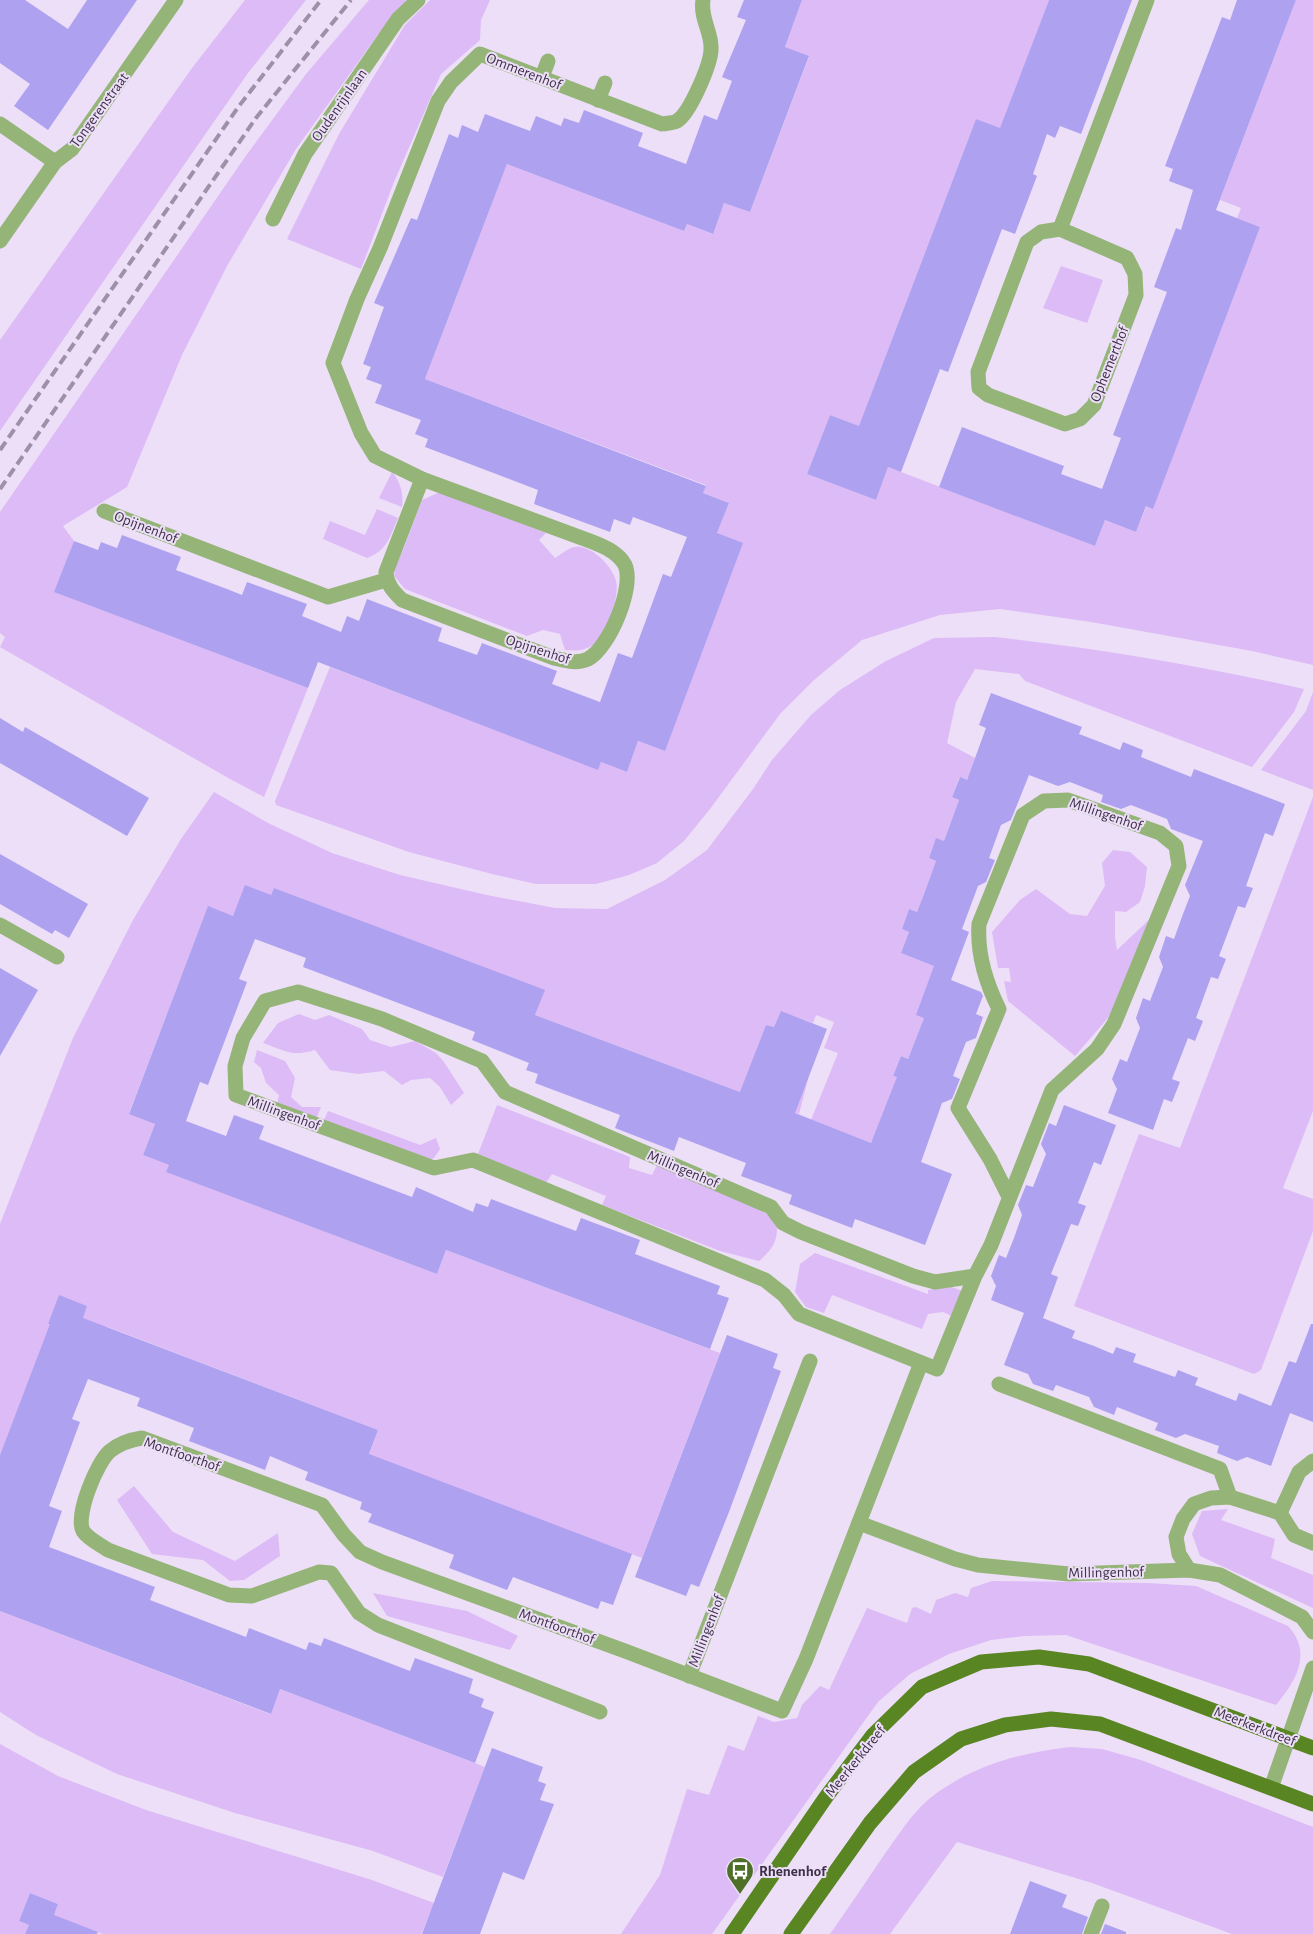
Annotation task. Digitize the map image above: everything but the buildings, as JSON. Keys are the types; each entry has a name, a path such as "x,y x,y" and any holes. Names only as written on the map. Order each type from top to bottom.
{"main road":[{"name":"Meerkerkdreef","path":"732,1934 826,1797 873,1735 922,1687 981,1662 1039,1657 1089,1664 1313,1748"},
{"path":"791,1934 870,1823 914,1772 961,1739 1005,1725 1051,1719 1100,1724 1313,1804"}],"street":[{"name":"Tongerenstraat","path":"0,240 55,162 72,149 176,0"},
{"name":"Oudenrijnlaan","path":"274,220 305,154 398,19 418,0"},
{"name":"Ommerenhof","path":"357,299 380,248 438,101 451,82 480,54 662,124 677,121 687,111 709,63 712,47 701,10 703,0"},
{"path":"1060,229 1147,0"},
{"path":"542,77 548,61"},
{"path":"598,100 605,83"},
{"path":"0,124 55,162"},
{"name":"Ophemerthof","path":"1060,229 1127,258 1135,274 1136,295 1094,405 1080,419 1065,424 988,395 979,388 978,372 1027,242 1042,232 1060,229"},
{"name":"Opijnenhof","path":"104,511 328,597 386,580 392,590 402,600 554,658 574,662 586,660 596,654 604,645 618,615 628,583 625,566 610,551 590,541 422,479 375,456 361,434 333,362 357,299"},
{"path":"386,580 386,572 422,479"},
{"name":"Millingenhof","path":"975,1276 935,1282 913,1276 801,1232 783,1223 771,1207 504,1092 482,1061 382,1019 298,992 265,1001 243,1038 235,1066 236,1095 434,1168 473,1160 765,1280 784,1295 799,1314 937,1370 975,1276 991,1245 1052,1090 1097,1049 1114,1024 1179,866 1176,846 1160,833 1068,800 1044,801 1023,815 979,924 978,943 990,991 999,1009 958,1108 990,1159 1009,1197"},
{"path":"0,925 58,957"},
{"name":"Millingenhof","path":"810,1361 690,1676 782,1711 800,1672 921,1363"},
{"path":"998,1384 1220,1470 1230,1497"},
{"name":"Montfoorthof","path":"600,1712 378,1625 359,1613 332,1573 319,1572 252,1596 229,1595 108,1550 93,1540 83,1530 81,1514 94,1478 108,1453 122,1442 142,1438 322,1505 344,1535 360,1552 382,1562 690,1676"},
{"path":"1280,1513 1300,1472 1313,1461"},
{"path":"1190,1570 1179,1554 1176,1537 1183,1519 1194,1504 1210,1498 1230,1497 1280,1513 1294,1535 1313,1543"},
{"name":"Millingenhof","path":"859,1523 955,1559 978,1565 1069,1574 1190,1570 1220,1575 1302,1617 1313,1632"},
{"path":"1271,1788 1313,1668"},
{"path":"1091,1934 1102,1906"}],"shaded area":[{"path":"245,0 306,0 248,73 0,431 0,340 192,68"},
{"path":"369,0 407,0 377,36 296,149 227,266 182,355 127,487 63,526 74,541 55,592 308,688 264,797 0,647 5,637 0,633 0,512 245,157 306,74"},
{"path":"430,0 490,0 481,20 480,40 441,74 394,182 361,269 287,239 339,134 405,25"},
{"path":"802,0 1049,0 1000,129 976,119 869,400 866,429 830,415 807,474 876,500 888,467 1095,546 1105,520 1136,532 1260,227 1237,218 1241,208 1220,200 1296,0 1313,0 1313,665 1252,651 1091,622 1000,609 940,615 862,640 814,680 780,714 684,841 657,863 629,875 596,884 536,884 492,874 409,852 276,805 275,801 330,667 598,769 601,762 627,772 638,741 665,751 717,533 729,503 703,493 706,485 425,379 507,164 684,231 687,224 712,234 724,203 750,212 809,57 785,47"},
{"path":"1061,266 1103,280 1087,323 1043,308"},
{"path":"392,472 401,488 402,507 379,498"},
{"path":"440,492 546,533 539,540 555,558 571,548 578,547 592,551 598,556 610,568 617,588 608,624 599,639 584,649 565,650 560,634 543,630 527,636 405,589 395,577 394,569 422,500"},
{"path":"377,509 398,518 384,547 374,555 367,558 323,539 330,521 365,535"},
{"path":"994,637 1150,658 1304,689 1294,712 1252,767 1025,681 1019,674 975,669 956,702 947,743 975,758 967,780 959,778 952,797 959,800 944,841 936,839 929,858 936,861 917,912 909,909 902,929 909,932 901,953 935,966 924,1018 908,1059 901,1056 893,1076 900,1078 871,1143 811,1120 838,1053 824,1048 834,1022 816,1015 813,1023 781,1012 774,1027 766,1025 754,1058 808,1079 799,1114 535,1015 544,991 274,888 271,895 233,916 208,907 129,1113 155,1124 143,1155 169,1165 167,1172 437,1274 446,1250 720,1353 642,1558 369,1455 378,1430 108,1327 80,1325 87,1306 59,1296 49,1324 58,1327 42,1347 0,1455 0,1224 73,1038 133,920 181,839 214,792 268,823 332,853 400,875 555,908 607,909 665,880 707,850 753,789 772,760 811,715 840,690 886,661 934,638"},
{"path":"1313,692 1313,790 1261,770 1306,711"},
{"path":"1313,797 1313,1111 1283,1188 1313,1199 1313,1231 1261,1370 1254,1374 1074,1306 1139,1134 1180,1148"},
{"path":"1113,850 1130,852 1147,867 1145,886 1140,902 1126,912 1115,911 1117,950 1153,916 1120,999 1108,1018 1075,1056 1008,1001 1004,981 1011,982 1009,968 998,968 992,932 1020,900 1036,889 1070,914 1087,916 1105,886 1102,863"},
{"path":"299,1014 315,1020 329,1015 362,1029 370,1040 391,1047 415,1041 436,1053 464,1093 451,1105 440,1087 430,1078 411,1080 402,1085 384,1071 358,1074 330,1070 315,1050 294,1053 263,1043 278,1023"},
{"path":"257,1050 285,1061 295,1078 291,1097 302,1107 321,1107 316,1119 277,1104 279,1095 266,1083 261,1068 254,1062"},
{"path":"497,1105 630,1157 629,1168 652,1175 657,1165 750,1203 777,1221 777,1234 774,1244 759,1261 720,1251 602,1205 606,1196 552,1174 546,1183 478,1154"},
{"path":"328,1111 420,1145 436,1138 440,1149 434,1158 425,1161 323,1122"},
{"path":"815,1253 928,1294 928,1290 949,1286 965,1292 956,1318 943,1312 928,1314 922,1329 832,1295 824,1313 806,1307 795,1292 800,1264"},
{"path":"134,1486 173,1532 235,1561 278,1533 280,1556 244,1580 230,1581 203,1560 152,1554 117,1500"},
{"path":"1228,1509 1221,1520 1275,1539 1271,1558 1313,1575 1313,1608 1200,1556 1192,1534 1202,1511"},
{"path":"992,1581 1148,1583 1196,1586 1288,1626 1299,1646 1299,1667 1290,1686 1276,1705 1066,1635 1025,1636 991,1640 949,1654 910,1674 878,1702 712,1934 621,1934 660,1875 687,1789 709,1795 728,1745 744,1751 758,1716 774,1722 797,1718 802,1705 820,1686 829,1690 867,1608 907,1623 912,1608 916,1607 931,1614 936,1600 955,1593 968,1597 971,1588"},
{"path":"373,1593 467,1611 518,1636 510,1650 387,1616"},
{"path":"0,1611 270,1714 280,1689 485,1767 443,1877 373,1851 235,1813 117,1774 36,1735 0,1712"},
{"path":"0,1744 58,1776 146,1810 372,1880 434,1903 421,1934 103,1934 78,1925 51,1923 58,1904 30,1893 19,1921 29,1925 25,1934 0,1934"},
{"path":"1070,1747 1102,1749 1141,1760 1313,1827 1313,1934 1232,1934 1092,1883 957,1842 890,1934 830,1934 916,1811 929,1799 961,1778 996,1763 1032,1753"}],"railway":[{"path":"0,450 239,106 321,0"},
{"path":"0,489 256,118 351,0"}],"place":[{"name":"Rhenenhof","path":"740,1895"}]}
